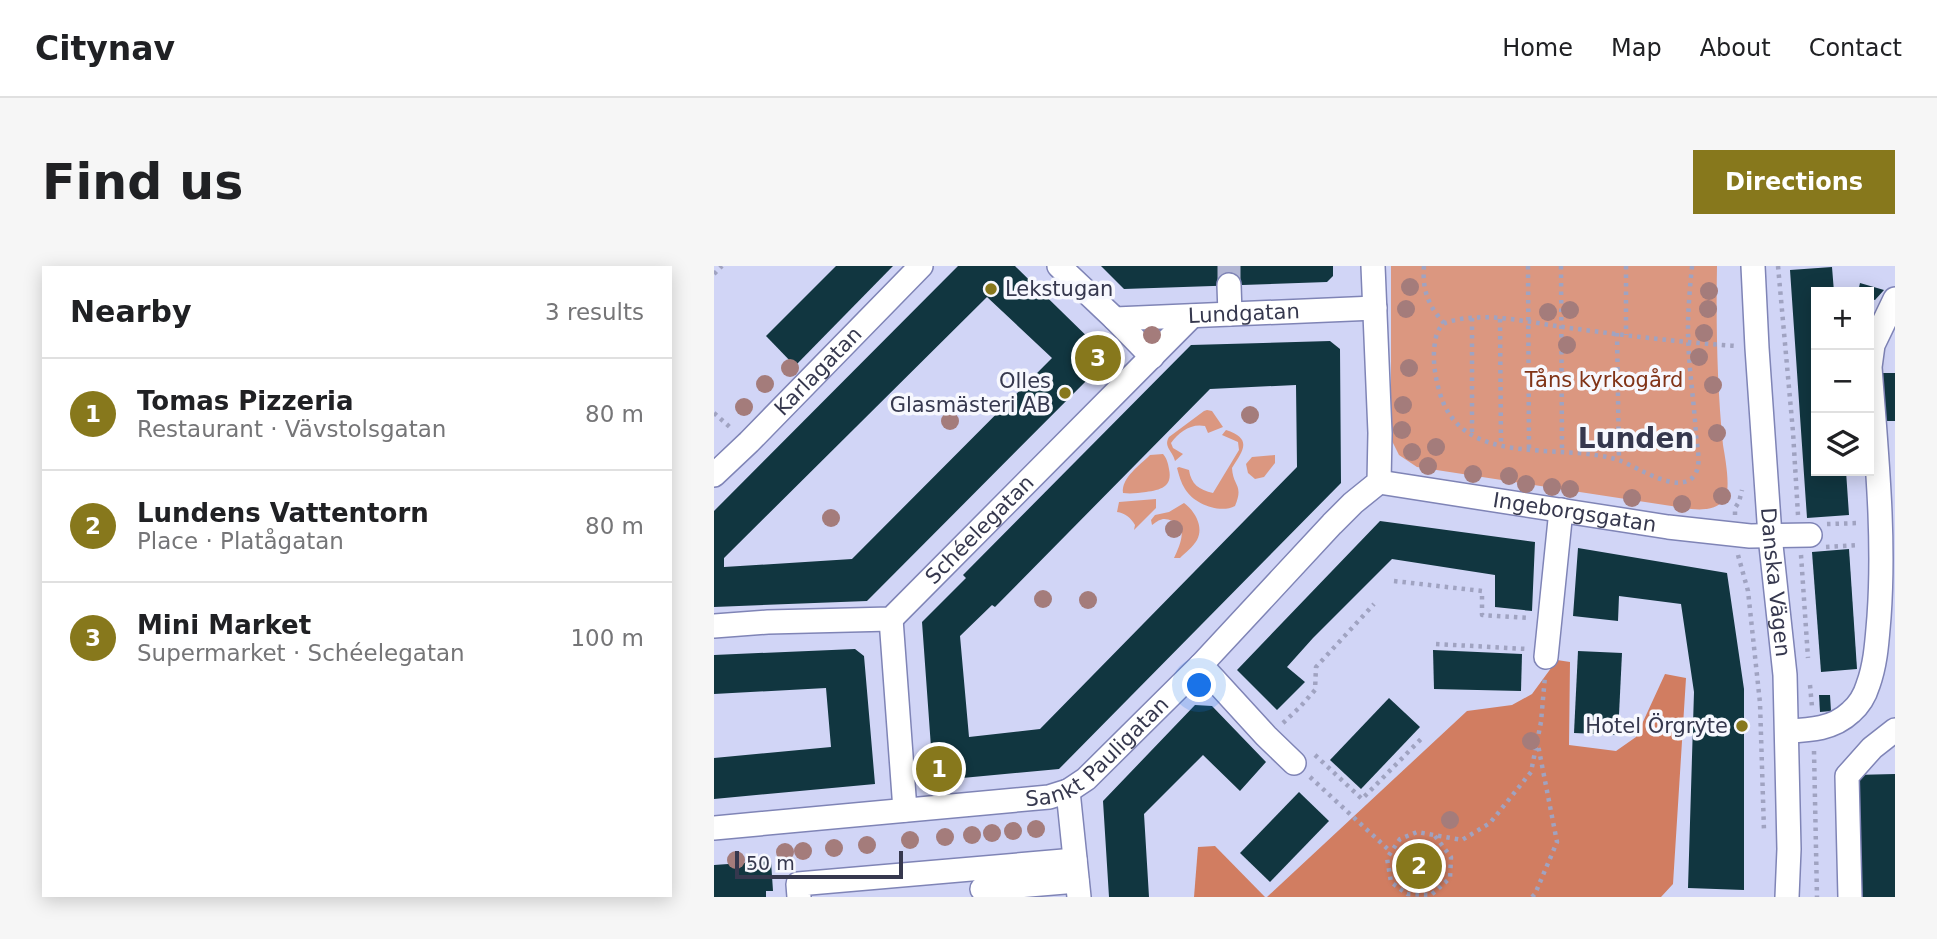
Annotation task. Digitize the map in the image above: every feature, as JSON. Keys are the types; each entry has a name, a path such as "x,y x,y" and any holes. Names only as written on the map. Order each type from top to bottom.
{"street":[{"name":"Karlagatan","path":"714,475 921,266"},
{"path":"1059,266 1152,357"},
{"name":"Danska Vägen","path":"1753,266 1770,536 1780,625 1787,731 1787,897"},
{"path":"1371,267 1380,433 1379,482"},
{"path":"1229,285 1230,314"},
{"path":"1787,731 1814,730 1835,723 1853,710 1868,687 1875,658 1882,573 1870,367 1873,345 1895,299"},
{"name":"Lundgatan","path":"1115,318 1375,308"},
{"name":"Schéelegatan","path":"891,620 1192,316"},
{"name":"Ingeborgsgatan","path":"1379,482 1668,527 1737,535 1809,536"},
{"name":"Sankt Pauligatan","path":"714,828 1049,797 1068,791 1086,779 1201,664 1332,524 1379,482"},
{"path":"1537,653 1550,611 1561,510"},
{"path":"714,626 768,622 891,620 905,810"},
{"path":"1201,664 1294,763"},
{"path":"1850,897 1847,776 1872,748 1895,730"},
{"path":"1068,791 1077,879"},
{"path":"982,889 1077,879"},
{"path":"799,897 798,884 1077,879"}],"path":[{"path":"714,274 722,266"},
{"path":"1424,266 1423,279 1427,297 1433,311 1444,323"},
{"path":"1528,266 1529,450"},
{"path":"1561,266 1562,453"},
{"path":"1626,266 1626,335"},
{"path":"1692,266 1688,330 1689,343 1698,458 1698,469 1693,477 1684,483 1668,482 1619,460 1596,455 1529,450 1501,444 1472,435 1455,422 1445,409 1435,377 1433,357 1438,330 1444,323 1472,318 1528,321 1689,343 1737,346 1736,333"},
{"path":"1778,266 1793,432 1809,536 1808,664"},
{"path":"1472,318 1472,435"},
{"path":"1500,319 1501,444"},
{"path":"1617,334 1619,460"},
{"path":"714,413 735,431"},
{"path":"1742,486 1742,494 1735,508 1739,558 1748,591 1760,703 1764,835"},
{"path":"1809,536 1880,533"},
{"path":"1809,536 1880,533"},
{"path":"1394,581 1482,591 1482,615 1530,618 1550,611"},
{"path":"1266,736 1280,726 1315,690 1316,667 1374,604"},
{"path":"1435,836 1451,857 1450,878 1431,895 1407,894 1391,882 1387,858 1400,839 1416,832 1462,840 1490,823 1531,772 1541,722 1537,653 1436,644"},
{"path":"1809,677 1814,730 1817,897"},
{"path":"1391,852 1294,763 1308,748 1362,799 1421,739"},
{"path":"1532,897 1557,842 1537,741"}],"green space":[{"name":"Tåns kyrkogård","path":"1391,266 1717,266 1718,378 1728,480 1725,498 1714,507 1691,509 1417,467 1399,455 1391,439"},
{"path":"1207,410 1212,411 1223,427 1208,433 1205,426 1195,426 1182,432 1171,443 1173,448 1183,454 1175,461 1167,440"},
{"path":"1226,430 1240,437 1243,446 1232,468 1238,489 1235,506 1222,509 1194,499 1182,484 1177,468 1189,470 1196,486 1213,493 1239,450 1238,442 1222,435"},
{"path":"1163,454 1170,475 1167,484 1151,491 1123,493 1125,482 1137,467 1150,455"},
{"path":"1275,455 1275,463 1264,477 1255,479 1248,473 1246,464 1252,457"},
{"path":"1156,499 1156,508 1134,530 1132,520 1117,512 1119,502"},
{"path":"1184,503 1192,510 1197,520 1199,535 1180,558 1174,558 1181,538 1181,528 1170,520 1162,519 1152,525 1151,520 1155,515 1169,512"}],"shaded area":[{"path":"1557,660 1570,662 1569,745 1616,751 1636,737 1665,674 1686,678 1673,884 1661,897 1267,897 1467,711 1512,705 1532,694"},
{"path":"1215,846 1265,897 1194,897 1198,847"}],"building":[{"path":"836,266 893,266 795,366 766,336"},
{"path":"958,266 1015,266 1103,352 1103,364 867,601 714,607 714,511","holes":["987,297 1052,358 852,559 724,567 724,558"]},
{"path":"1101,266 1333,266 1333,276 1327,282 1124,289"},
{"path":"1832,267 1834,287 1811,287 1811,476 1846,476 1849,515 1807,518 1790,270"},
{"path":"1874,287 1884,290 1875,300"},
{"path":"1330,341 1340,349 1341,483 1059,769 941,780 933,775 922,622 966,578 963,575 1191,345","holes":["1296,385 1297,467 1040,729 969,737 960,636 992,605 995,607 1210,389"]},
{"path":"1882,373 1895,373 1895,421 1883,421"},
{"path":"1380,521 1535,542 1532,611 1495,607 1495,575 1392,559 1287,667 1305,682 1277,710 1237,670"},
{"path":"1578,548 1727,573 1744,689 1744,890 1688,888 1694,692 1681,604 1619,596 1618,621 1573,616"},
{"path":"1849,549 1857,669 1821,672 1812,552"},
{"path":"855,649 864,656 875,784 714,799 714,758 831,747 826,688 714,694 714,655"},
{"path":"1433,650 1522,654 1521,691 1434,689"},
{"path":"1578,651 1622,653 1618,735 1574,733"},
{"path":"1819,695 1830,695 1831,711 1820,712"},
{"path":"1389,698 1420,727 1361,789 1330,760"},
{"path":"1195,705 1212,706 1266,762 1240,791 1203,755 1144,814 1149,897 1109,897 1103,801"},
{"path":"1895,774 1895,897 1858,897 1854,775"},
{"path":"1299,792 1329,821 1270,882 1240,853"},
{"path":"1419,846 1433,852 1439,866 1433,880 1419,886 1405,880 1399,866 1405,852"},
{"path":"771,861 773,891 766,891 766,897 714,897 714,865"}],"tunnel":[{"path":"1229,266 1229,285"}],"place":[{"name":"Lekstugan","path":"991,289"},
{"name":"Mini Market","path":"1098,358"},
{"name":"Olles Glasmästeri AB","path":"1065,393"},
{"name":"Hotel Örgryte","path":"1742,726"},
{"name":"Tomas Pizzeria","path":"939,769"},
{"name":"Lundens Vattentorn","path":"1419,866"}],"district":[{"name":"Lunden","path":"1636,438"}]}
